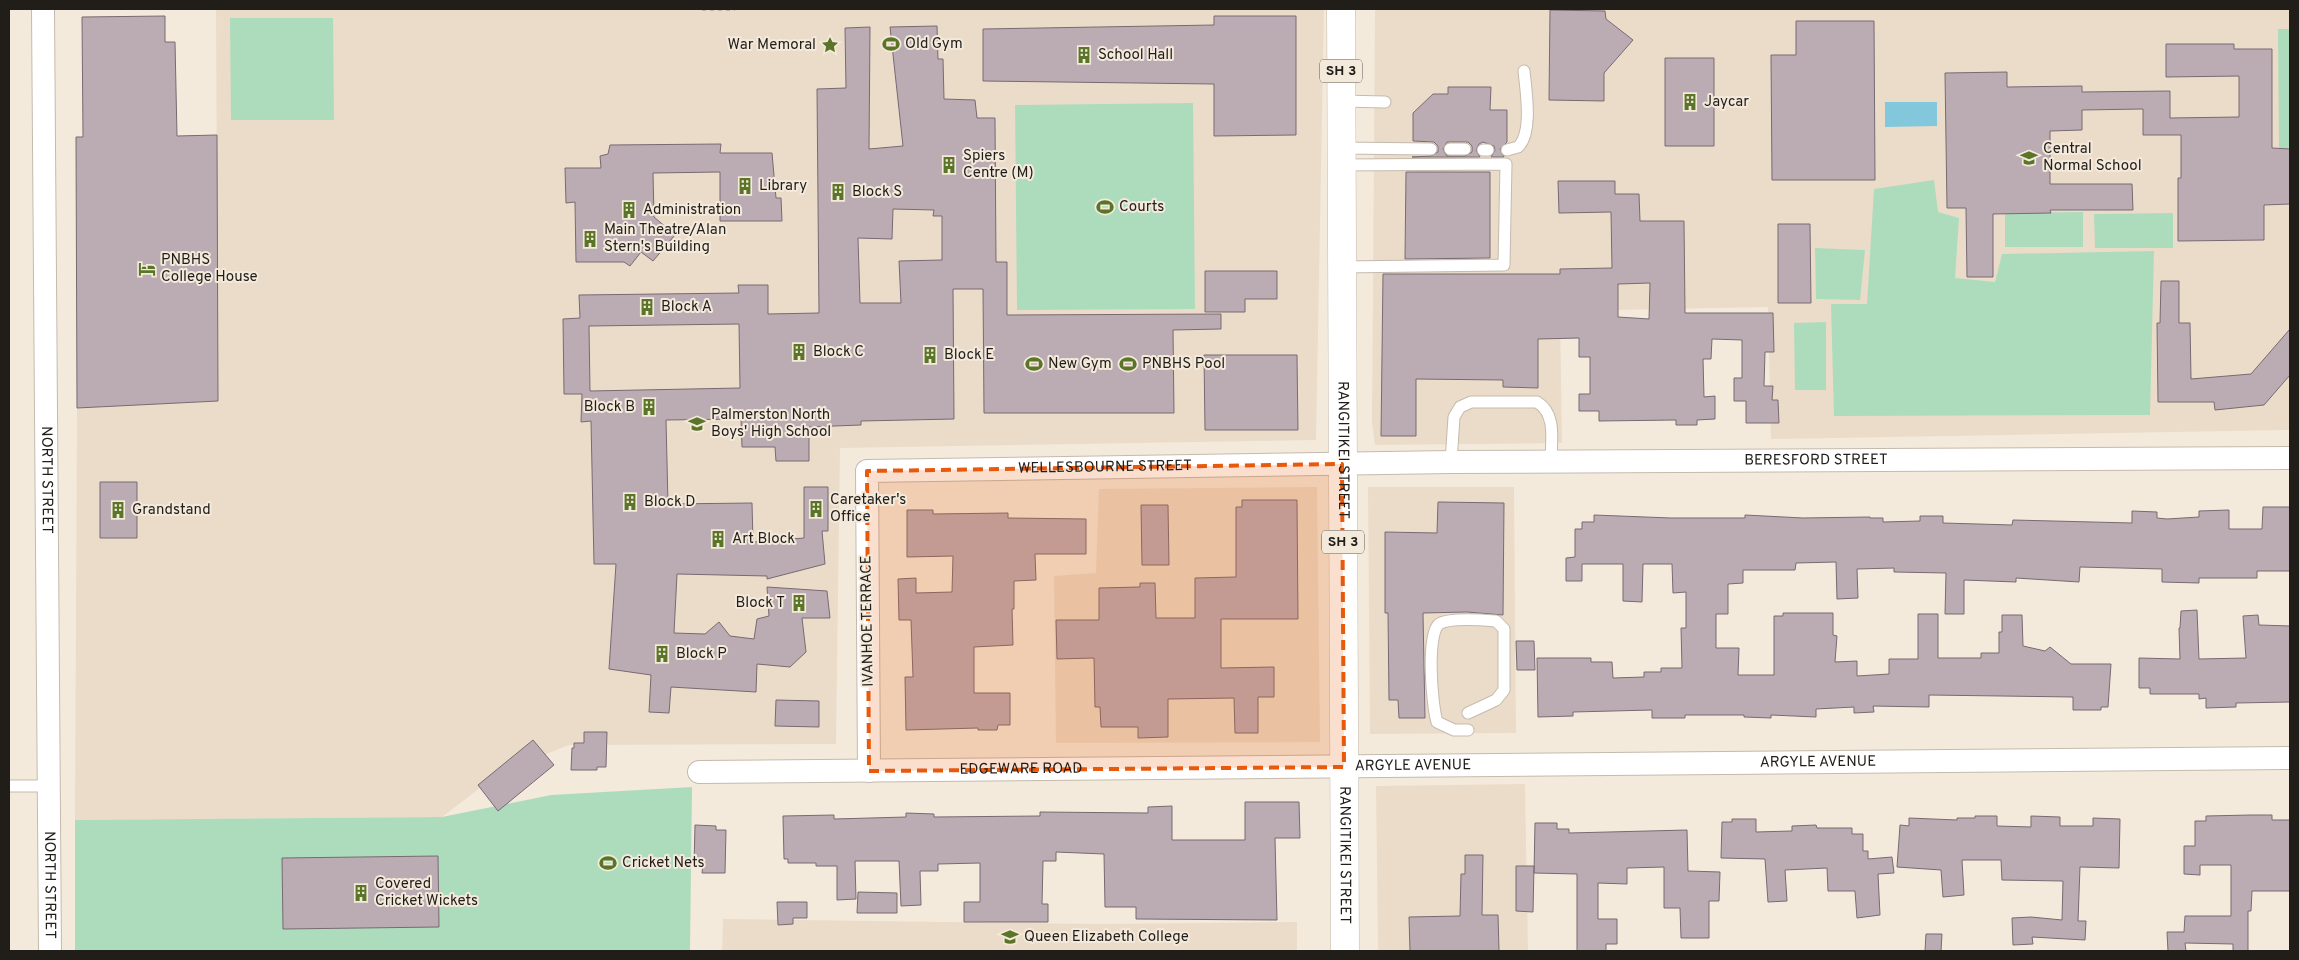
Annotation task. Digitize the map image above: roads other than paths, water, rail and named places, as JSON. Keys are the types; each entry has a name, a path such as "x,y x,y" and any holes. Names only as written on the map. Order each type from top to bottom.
{"highway":[{"name":"RANGITIKEI STREET","path":"1341,9 1345,951"}],"street":[{"name":"NORTH STREET","path":"43,9 50,951"},
{"name":"BERESFORD STREET","path":"1342,464 1551,461 2290,458"},
{"name":"WELLESBOURNE STREET","path":"867,471 1342,464"},
{"name":"IVANHOE TERRACE","path":"867,471 869,771"},
{"name":"ARGYLE AVENUE","path":"1344,767 1468,764 2290,758"},
{"name":"EDGEWARE ROAD","path":"699,772 1344,767"}],"lane":[{"path":"1507,150 1518,147 1524,138 1527,108 1524,71"},
{"path":"1341,101 1385,102"},
{"path":"1341,157 1432,149"},
{"path":"1450,149 1465,149"},
{"path":"1341,157 1506,164 1504,265 1341,267"},
{"path":"1451,462 1454,417 1460,407 1471,402 1537,402 1542,405 1546,408 1550,420 1551,461"},
{"path":"1468,713 1496,700 1504,690 1504,629 1496,621 1448,620 1439,625 1434,634 1432,678 1434,712 1437,722 1444,727 1454,730 1468,730"},
{"path":"9,786 49,786"}],"water":[{"path":"1885,102 1937,102 1937,126 1885,127"}],"place":[{"name":"Old Gym","path":"891,44"},
{"name":"War Memoral","path":"830,45"},
{"name":"School Hall","path":"1084,55"},
{"name":"Jaycar","path":"1690,102"},
{"name":"Central Normal School","path":"2029,158"},
{"name":"Spiers Centre (M)","path":"949,165"},
{"name":"Library","path":"745,186"},
{"name":"Block S","path":"838,192"},
{"name":"Courts","path":"1105,207"},
{"name":"Administration","path":"629,210"},
{"name":"Main Theatre/Alan Stern's Building","path":"590,239"},
{"name":"PNBHS College House","path":"147,269"},
{"name":"Block A","path":"647,307"},
{"name":"Block C","path":"799,352"},
{"name":"Block E","path":"930,355"},
{"name":"New Gym","path":"1034,364"},
{"name":"PNBHS Pool","path":"1128,364"},
{"name":"Block B","path":"649,407"},
{"name":"Palmerston North Boys' High School","path":"697,424"},
{"name":"Block D","path":"630,502"},
{"name":"Caretaker's Office","path":"816,509"},
{"name":"Grandstand","path":"118,510"},
{"name":"Art Block","path":"718,539"},
{"name":"Block T","path":"799,603"},
{"name":"Block P","path":"662,654"},
{"name":"Cricket Nets","path":"608,863"},
{"name":"Covered Cricket Wickets","path":"361,893"},
{"name":"Queen Elizabeth College","path":"1010,937"}]}
